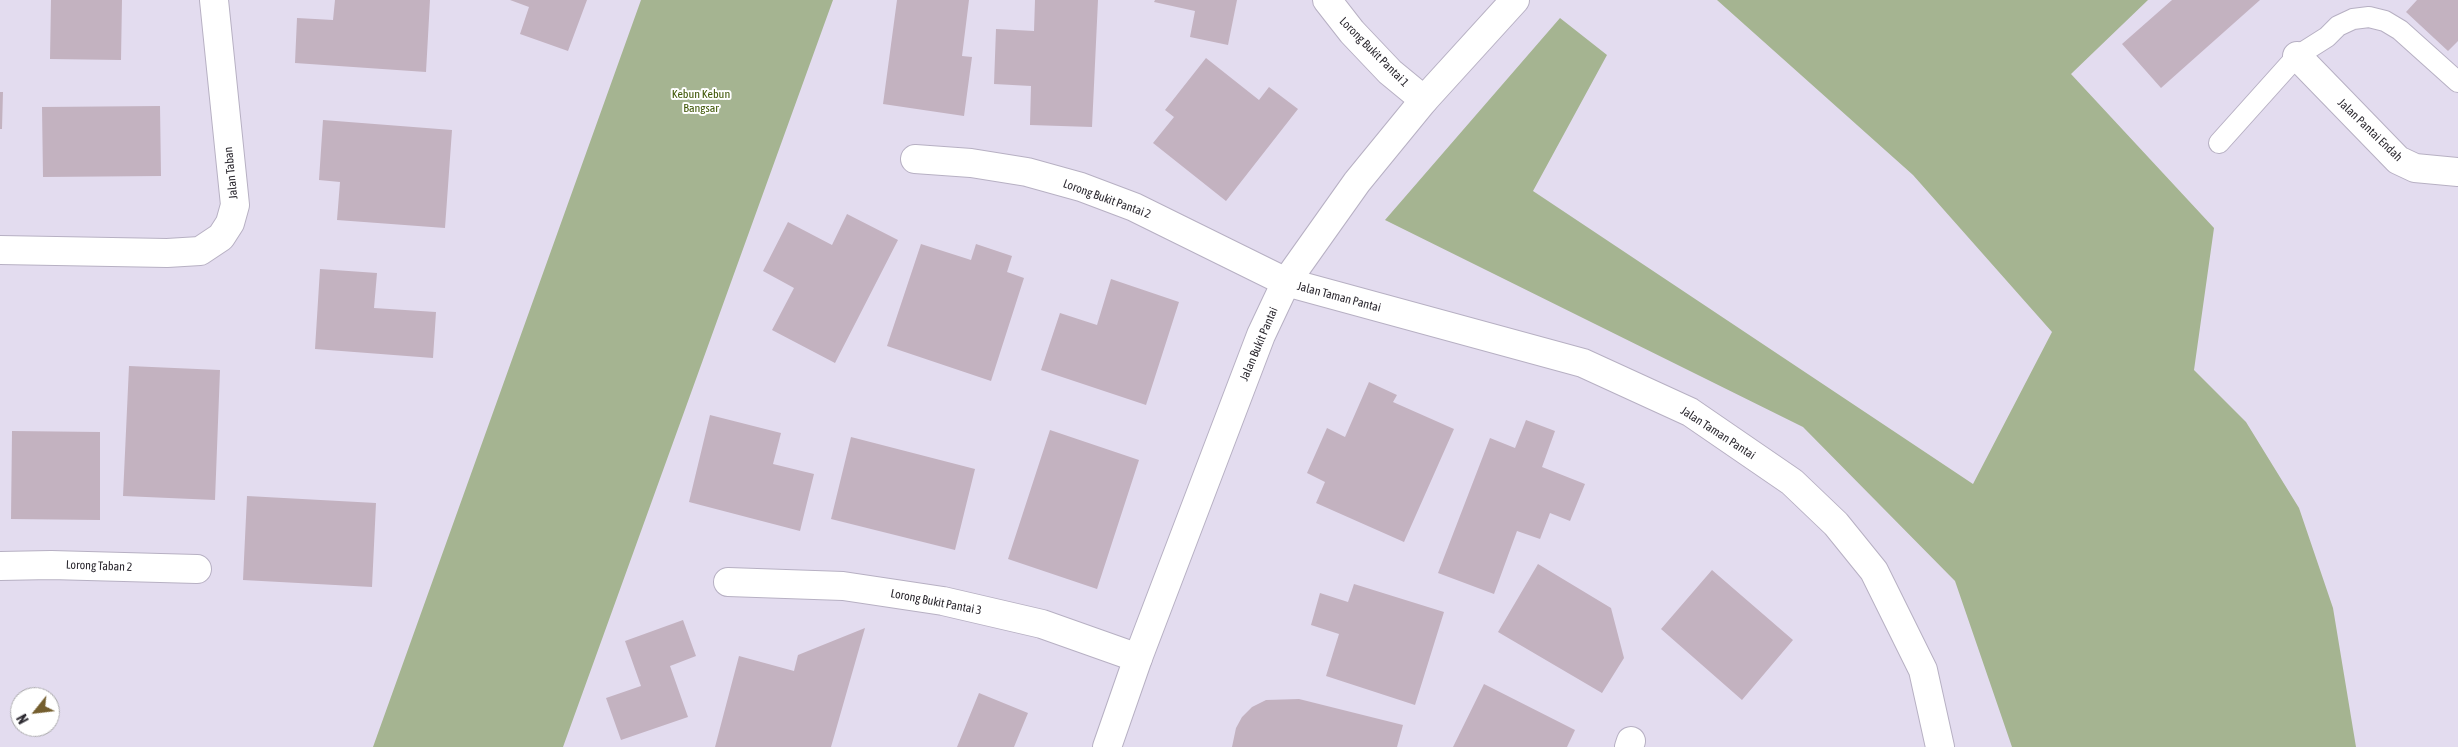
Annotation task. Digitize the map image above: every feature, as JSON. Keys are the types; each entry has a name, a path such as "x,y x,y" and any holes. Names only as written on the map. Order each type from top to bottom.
{"street":[{"name":"Jalan Taban","path":"0,250 167,253 200,251 221,237 230,223 235,205 214,0"},
{"name":"Lorong Bukit Pantai 1","path":"1327,0 1352,32 1390,72 1424,100"},
{"name":"Jalan Bukit Pantai","path":"1107,747 1138,658 1261,335 1286,282 1357,182 1424,100 1515,0"},
{"name":"Jalan Pantai Endah","path":"2297,56 2398,160 2415,168 2458,172"},
{"name":"Lorong Bukit Pantai 2","path":"915,159 1027,172 1081,188 1134,207 1286,282"},
{"name":"Jalan Taman Pantai","path":"1286,282 1583,363 1690,412 1792,482 1836,524 1874,571 1923,670 1940,747"},
{"name":"Lorong Taban 2","path":"0,566 50,565 197,569"},
{"name":"Lorong Bukit Pantai 3","path":"728,582 843,586 943,600 1042,624 1138,658"}],"lane":[{"path":"2219,143 2297,56 2327,37 2338,26 2354,19 2369,18 2386,21 2400,30 2458,82"}],"green space":[{"name":"Kebun Kebun Bangsar","path":"641,0 833,0 563,747 373,747"},
{"path":"1717,0 2148,0 2071,74 2214,228 2194,370 2246,422 2299,508 2333,608 2356,747 2012,747 1955,581 1803,427 1385,220 1560,18 1607,55 1533,191 1973,484 2052,332 1913,175"}],"building":[{"path":"51,0 122,0 121,60 50,59"},
{"path":"335,0 430,0 426,72 295,63 297,18 333,20"},
{"path":"510,0 587,0 568,51 520,34 529,7"},
{"path":"897,0 969,0 962,56 972,57 964,116 883,104"},
{"path":"1035,0 1098,0 1092,127 1030,125 1031,86 994,84 996,29 1034,31"},
{"path":"1155,0 1237,0 1228,45 1190,37 1195,11 1154,2"},
{"path":"2172,0 2260,0 2161,88 2122,44"},
{"path":"2417,0 2458,0 2458,41 2448,51 2406,12"},
{"path":"1206,58 1259,100 1269,87 1298,109 1226,201 1153,143 1174,117 1165,110"},
{"path":"0,92 3,92 2,129 0,129"},
{"path":"160,106 161,176 43,177 42,107"},
{"path":"323,120 452,130 445,228 337,220 340,182 319,180"},
{"path":"847,214 898,240 835,363 772,330 794,288 763,271 788,222 832,245"},
{"path":"921,244 971,260 976,244 1012,256 1007,272 1024,278 991,381 887,346"},
{"path":"320,269 377,273 374,308 436,312 433,358 315,349"},
{"path":"1111,279 1179,302 1146,405 1041,370 1060,313 1097,325"},
{"path":"129,366 220,370 215,500 123,496"},
{"path":"1369,382 1397,395 1393,402 1454,429 1404,542 1316,503 1325,482 1307,473 1327,428 1345,437"},
{"path":"710,415 781,433 773,464 814,474 800,531 689,502"},
{"path":"1526,420 1555,431 1542,467 1585,484 1570,521 1550,513 1540,539 1517,531 1494,594 1438,573 1490,438 1515,448"},
{"path":"1050,430 1139,460 1097,589 1008,559"},
{"path":"12,431 100,432 100,520 11,519"},
{"path":"851,437 975,469 955,550 831,519"},
{"path":"247,496 376,503 372,587 243,580"},
{"path":"1538,564 1611,608 1624,658 1602,693 1498,632"},
{"path":"1712,570 1793,640 1742,700 1661,629"},
{"path":"1354,584 1444,612 1415,705 1326,676 1339,634 1311,625 1320,593 1348,602"},
{"path":"683,620 696,656 670,666 688,717 621,740 606,698 641,686 625,641"},
{"path":"865,628 831,747 715,747 739,656 794,671 798,655"},
{"path":"1484,684 1575,730 1567,747 1453,747"},
{"path":"979,693 1028,713 1014,747 957,747"},
{"path":"1299,699 1403,725 1397,747 1232,747 1236,728 1242,717 1252,707 1266,700"}]}
